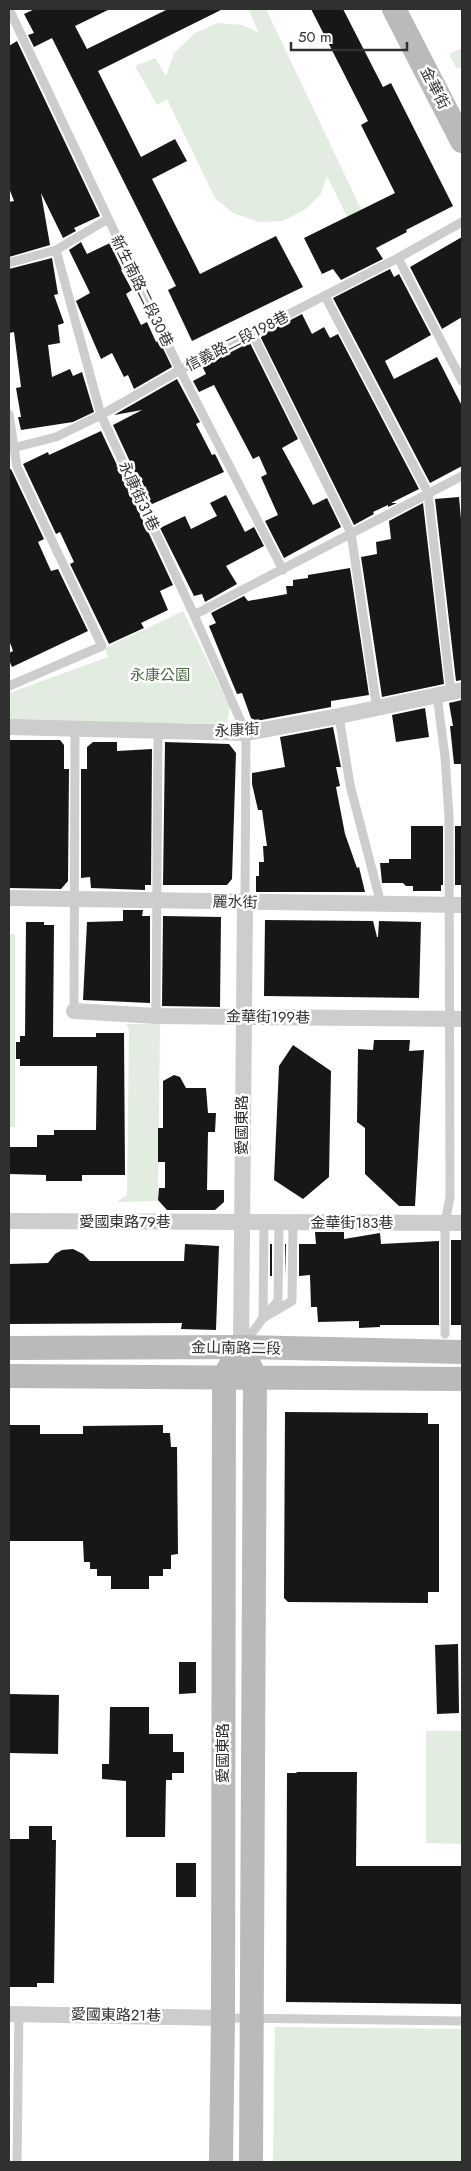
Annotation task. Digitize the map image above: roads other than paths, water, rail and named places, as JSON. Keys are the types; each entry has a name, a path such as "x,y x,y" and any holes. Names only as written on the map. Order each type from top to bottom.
{"street":[{"name":"金華街","path":"394,9 462,141"},
{"name":"永康街","path":"9,727 246,733 450,693"},
{"name":"麗水街","path":"9,898 456,905"},
{"name":"愛國東路","path":"245,902 241,1347 254,1378 252,2162"},
{"name":"金華街199巷","path":"74,1011 156,1016 456,1019"},
{"name":"愛國東路79巷","path":"9,1221 241,1222"},
{"name":"金華街183巷","path":"241,1222 462,1223"},
{"name":"愛國東路","path":"220,2162 223,2018 224,1377 241,1347"},
{"name":"金山南路二段","path":"9,1348 241,1347 462,1352"},
{"name":"金山南路二段","path":"9,1376 462,1379"},
{"name":"愛國東路21巷","path":"14,2014 223,2018"}],"lane":[{"name":"新生南路二段30巷","path":"9,9 180,370 283,570"},
{"path":"9,263 56,250 108,219"},
{"name":"信義路二段198巷","path":"11,447 56,437 101,415 180,370 398,258 462,222"},
{"name":"永康街31巷","path":"56,250 101,415 194,615 246,733"},
{"path":"398,258 462,381"},
{"path":"325,296 428,493 450,693 445,757 456,905 456,1019 450,1197 445,1223 445,1334"},
{"path":"252,333 351,533 377,708"},
{"path":"9,414 11,447 17,467 102,646 9,684"},
{"path":"194,615 462,476"},
{"path":"339,716 350,785 381,904"},
{"path":"74,1011 75,729"},
{"path":"156,1016 158,730"},
{"path":"245,902 246,733"},
{"path":"263,1318 292,1301 279,1222"},
{"path":"263,1318 279,1222"},
{"path":"241,1347 278,1301 279,1222"},
{"path":"14,2014 17,2162"},
{"path":"223,2018 462,2021"}],"park label":[{"name":"永康公園","path":"160,675"}]}
